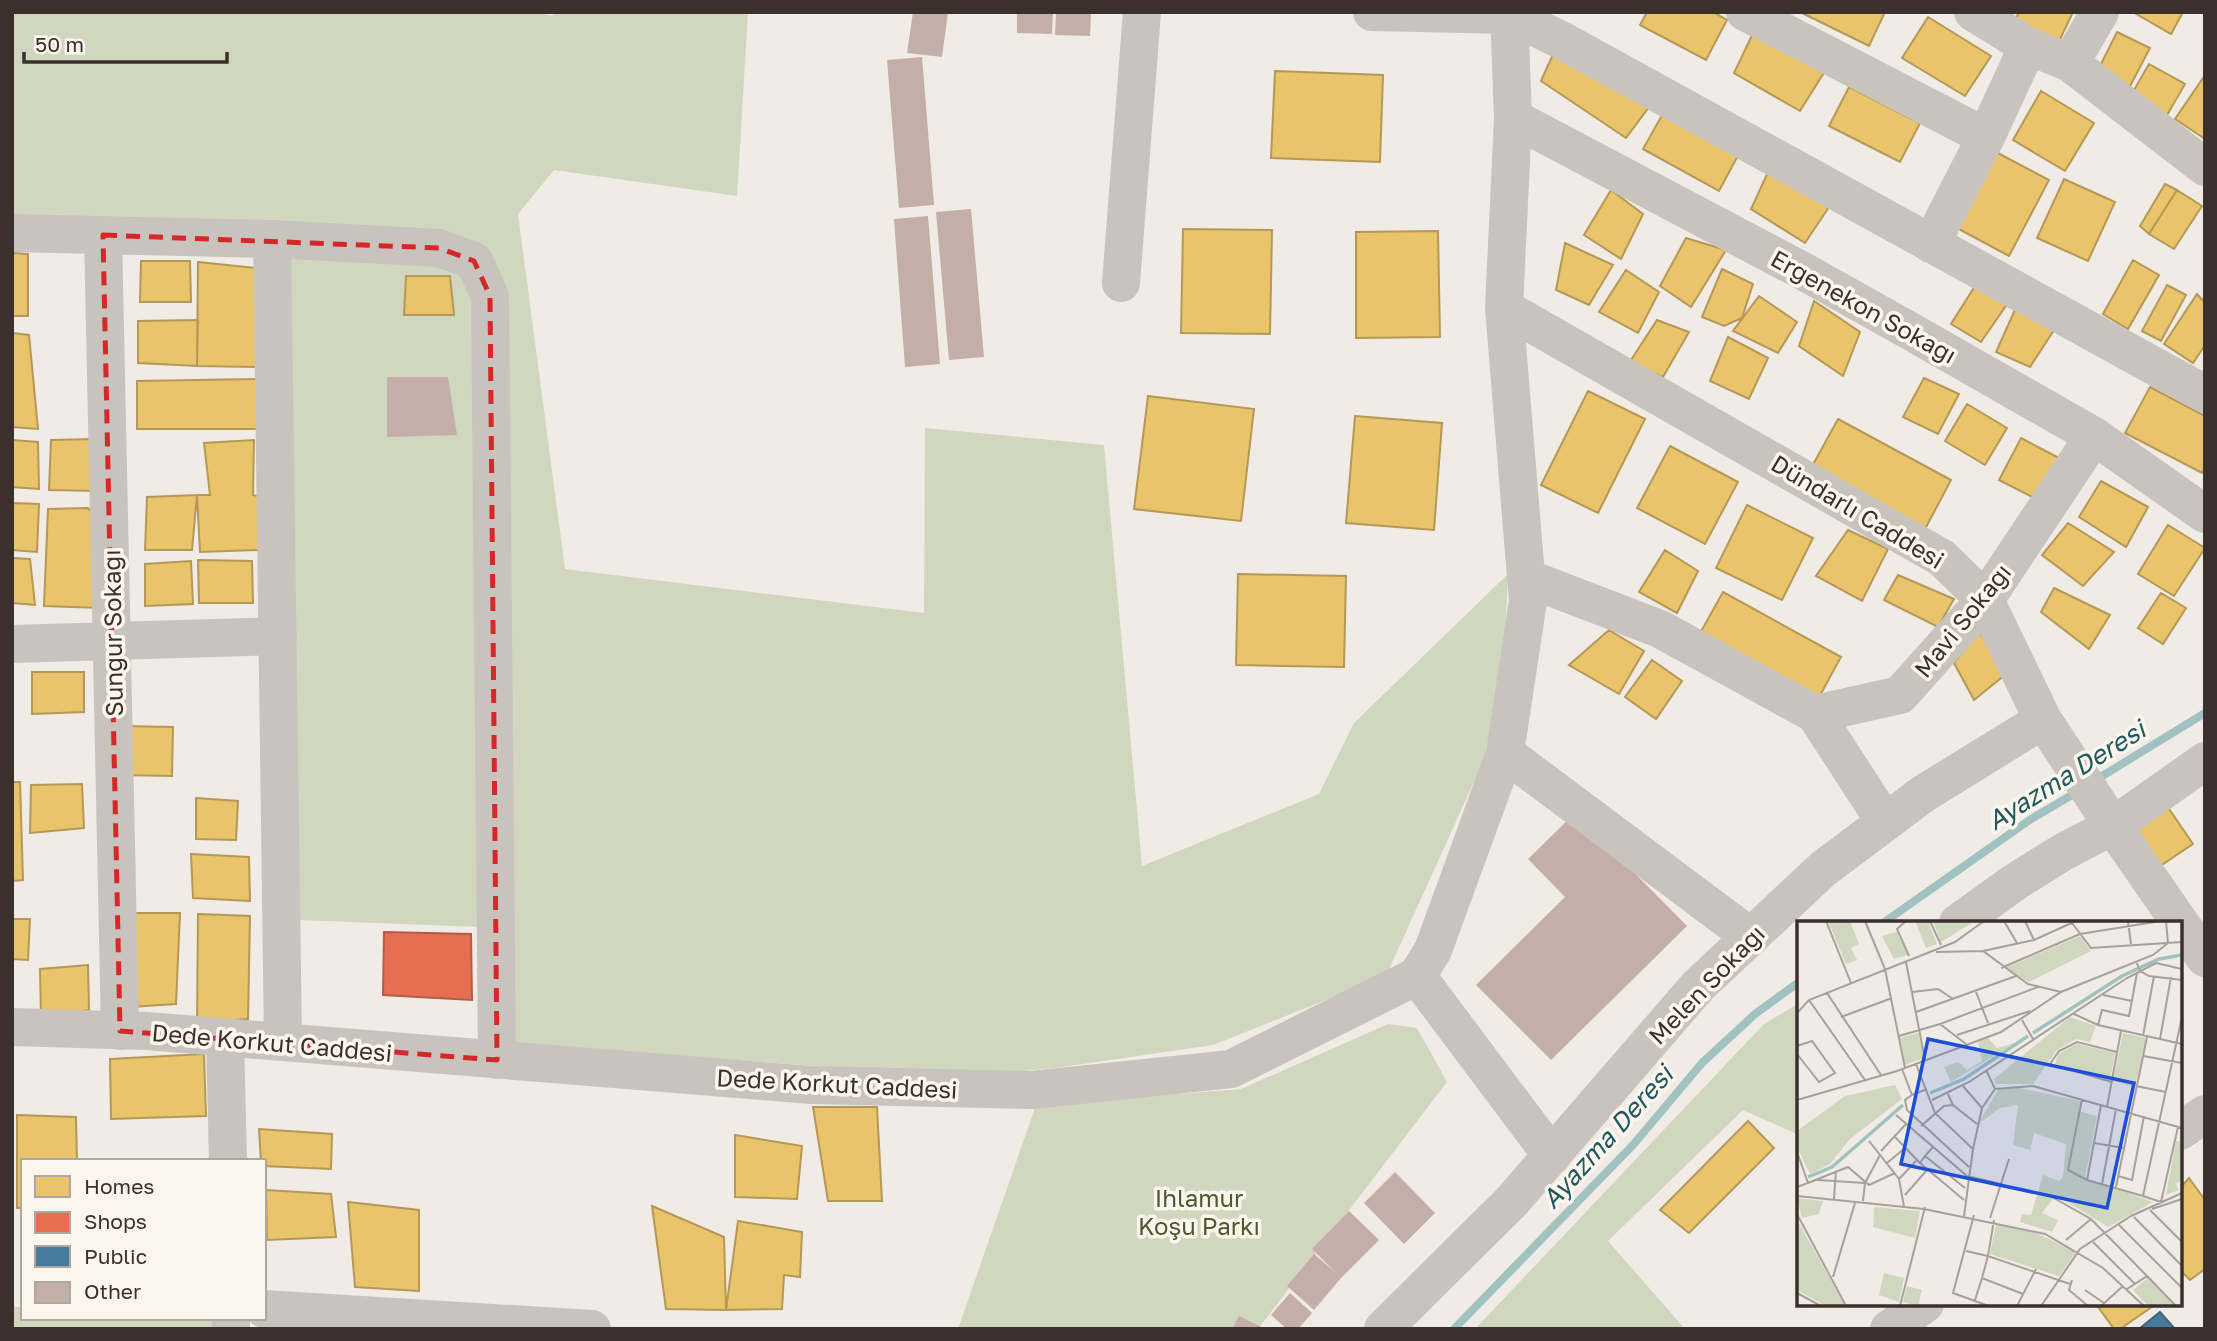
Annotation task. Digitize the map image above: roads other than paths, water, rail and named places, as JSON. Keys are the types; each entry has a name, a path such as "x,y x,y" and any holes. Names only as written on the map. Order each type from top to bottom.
{"street":[{"path":"1121,283 1142,12"},
{"path":"1372,12 1510,14 1573,46 2205,394"},
{"path":"1745,12 1986,137"},
{"path":"1973,12 2028,46 2070,63 2205,167"},
{"path":"2070,63 2100,12"},
{"path":"1510,14 1513,118 1504,308 1528,601 1505,753 1433,950 1418,976 1552,1156"},
{"path":"1931,244 1986,137 2028,46"},
{"name":"Ergenekon Sokağı","path":"1513,118 1801,270 2094,436 2205,514"},
{"path":"12,233 272,239 439,248 474,261 490,296 497,1060"},
{"name":"Sungur Sokağı","path":"103,235 120,1031"},
{"path":"272,239 284,1042"},
{"name":"Dündarlı Caddesi","path":"1504,308 1942,558 1985,600 2043,720 2179,921"},
{"name":"Mavi Sokağı","path":"1815,714 1900,695 1985,600 2094,436"},
{"path":"1527,578 1660,629 1815,714 1885,822"},
{"path":"12,644 278,636"},
{"name":"Melen Sokağı","path":"1383,1329 1512,1201 1698,986 1823,869 1923,794 2043,720"},
{"path":"1505,753 1751,937"},
{"path":"1961,921 2063,852 2095,799 2205,761"},
{"name":"Dündarlı Caddesi","path":"2182,926 2205,958"},
{"name":"Dede Korkut Caddesi","path":"12,1027 284,1042 811,1085 1032,1090 1231,1069 1418,976"},
{"path":"225,1038 228,1159"},
{"path":"1889,1329 1922,1306"},
{"path":"266,1309 592,1329"}],"waterway":[{"name":"Ayazma Deresi","path":"2094,781 2205,713"},
{"name":"Ayazma Deresi","path":"1886,921 2031,819 2077,792"},
{"name":"Ayazma Deresi","path":"1454,1329 1633,1145 1702,1063 1755,1014 1797,983"}],"park label":[{"name":"Ihlamur Koşu Parkı","path":"1199,1211"}]}
